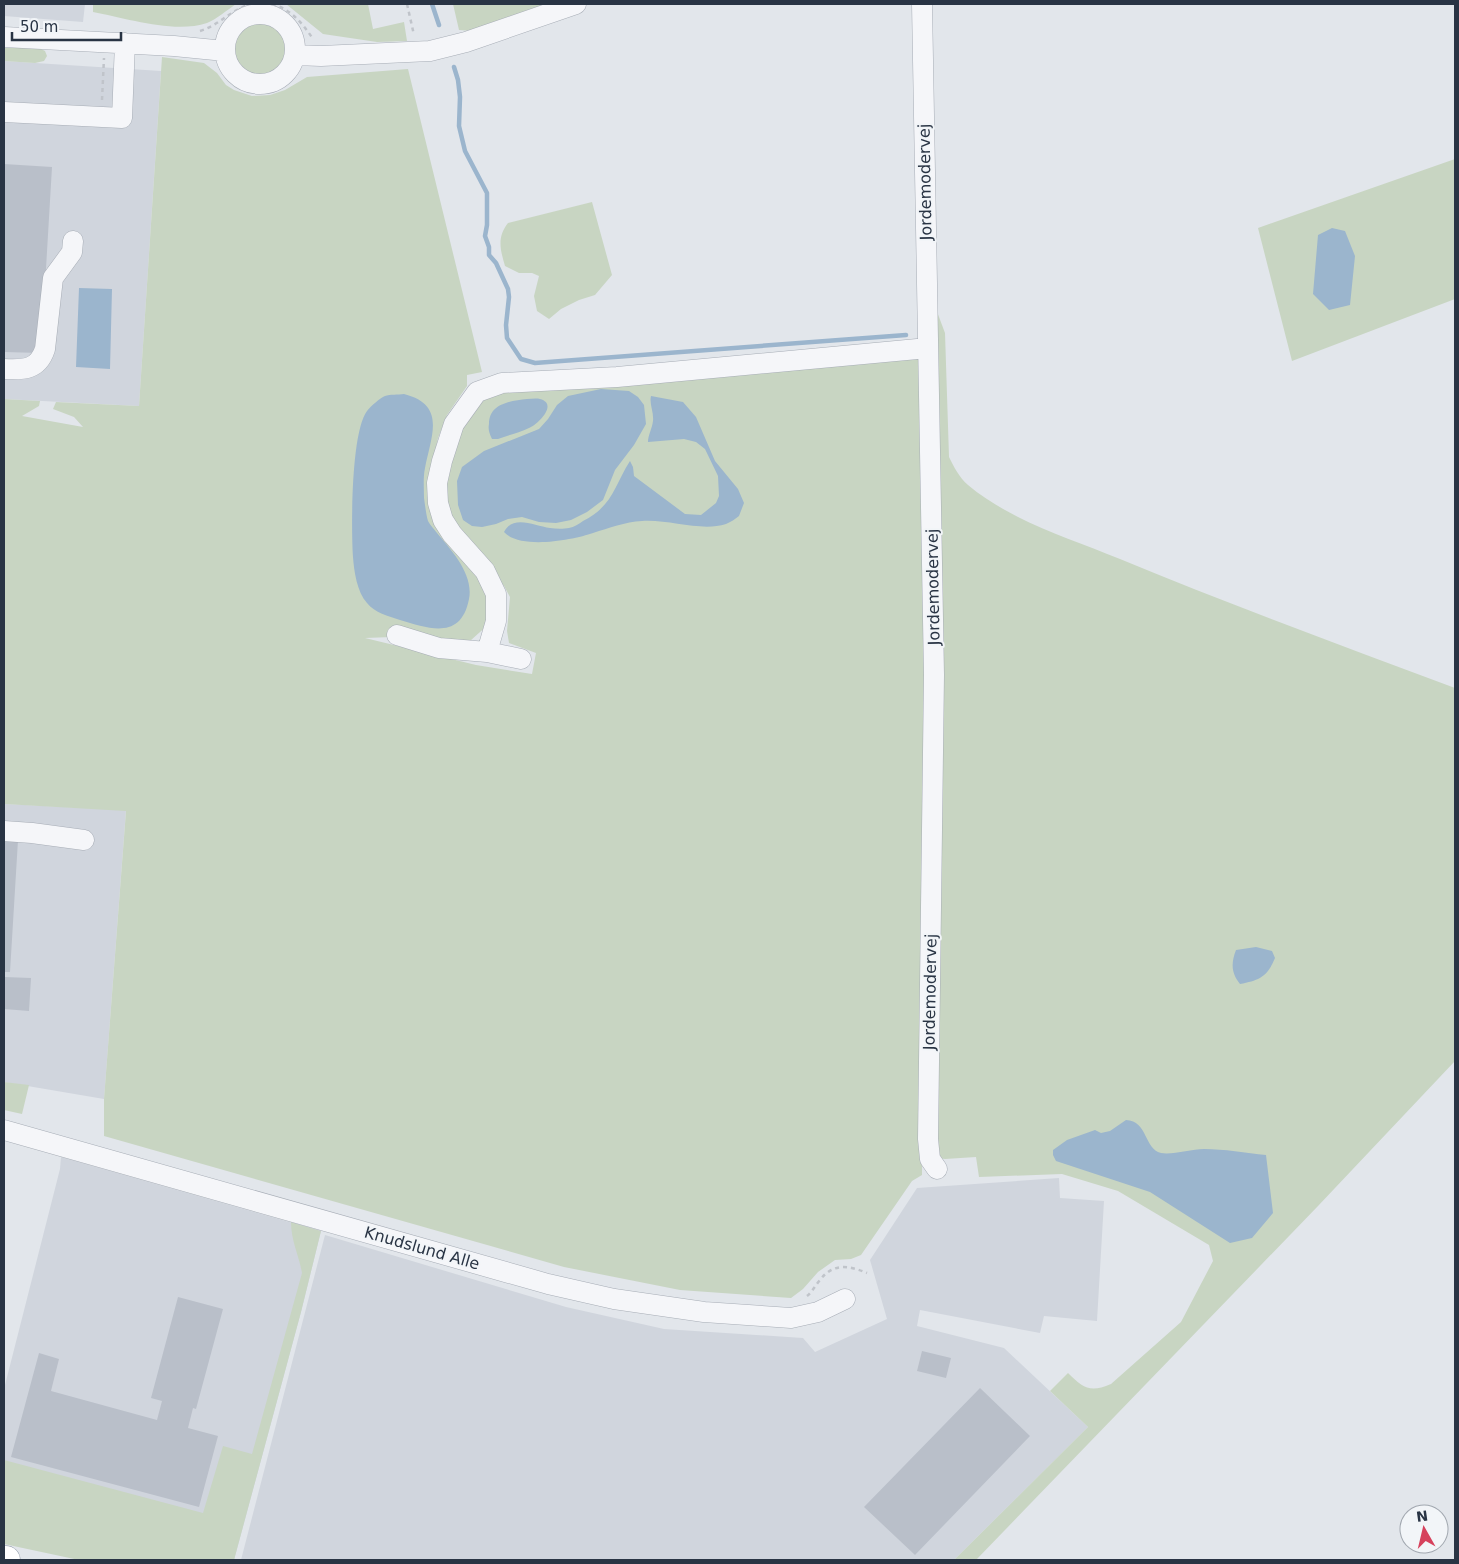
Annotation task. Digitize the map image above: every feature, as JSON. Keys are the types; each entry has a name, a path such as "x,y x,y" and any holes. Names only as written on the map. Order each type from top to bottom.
{"street":[{"path":"302,47 291,66 281,77 272,82 258,84 248,82 235,74 229,66 225,47 229,32 236,24 244,18 260,14 271,16 284,24 302,47 382,53 430,51 466,42 576,4"},
{"name":"Jordemodervej","path":"922,4 934,675 928,1140 930,1159 937,1169"},
{"path":"4,37 225,47"},
{"path":"4,112 122,118 115,43"},
{"path":"4,369 19,370 34,367 42,358 45,349 53,278 72,252 73,241"},
{"path":"487,652 496,621 496,594 485,571 452,534 443,520 438,503 437,490 442,461 454,424 477,392 502,383 617,377 928,348"},
{"path":"397,635 439,648 487,652 521,659"},
{"path":"4,831 84,840"},
{"name":"Knudslund Alle","path":"4,1130 548,1284 614,1299 704,1312 792,1318 818,1312 846,1300"}],"path":[{"path":"272,4 286,10 308,30 302,47"},
{"path":"407,4 418,51"},
{"path":"100,117 115,43"},
{"path":"805,1297 810,1294 828,1271 839,1267 849,1267 867,1273"}],"shaded area":[{"path":"4,4 85,4 83,22 4,16"},
{"path":"4,61 161,71 139,406 4,399"},
{"path":"4,804 126,810 104,1099 4,1082"},
{"path":"61,1157 321,1231 234,1560 4,1518 4,1389 60,1169"},
{"path":"1059,1178 1060,1198 1104,1201 1097,1321 1044,1316 1040,1333 920,1310 917,1326 1004,1348 1088,1427 954,1560 241,1560 325,1235 566,1307 664,1329 803,1338 815,1352 887,1319 870,1260 917,1188"}],"green space":[{"path":"93,4 236,4 207,23 180,27 150,24 93,12"},
{"path":"286,4 368,4 373,29 404,22 407,41 377,42 323,34"},
{"path":"453,4 551,4 473,31 459,30"},
{"path":"261,20 272,22 285,33 290,49 288,60 277,73 261,78 250,76 237,65 232,49 234,38 245,25"},
{"path":"37,47 45,51 47,56 44,61 35,63 4,61 4,48"},
{"path":"162,57 204,63 217,73 226,85 252,96 270,95 285,90 307,77 408,69 482,372 467,375 467,386 447,415 438,438 427,493 433,518 490,591 490,623 470,641 392,637 365,638 476,665 532,674 536,653 509,643 507,631 510,597 504,586 489,571 447,516 445,465 470,411 497,389 920,357 925,494 922,1175 912,1181 861,1255 851,1259 835,1260 818,1272 803,1289 791,1298 680,1290 564,1267 104,1136 104,1099 126,811 4,804 4,399 40,401 39,406 22,416 83,427 74,417 53,409 56,402 139,406"},
{"path":"1455,159 1455,299 1292,361 1258,228"},
{"path":"592,202 612,275 595,295 561,309 549,319 537,311 534,296 539,276 532,273 519,273 505,266 501,249 502,233 508,223"},
{"path":"933,301 945,333 949,457 962,479 985,498 1041,528 1245,609 1455,688 1455,1061 1318,1206 976,1560 954,1560 1088,1427 1050,1391 1068,1373 1087,1388 1104,1387 1111,1384 1181,1322 1213,1261 1209,1245 1118,1191 1062,1174 979,1177 976,1157 945,1159 938,1158 935,1154"},
{"path":"4,1082 29,1085 22,1114 4,1110"},
{"path":"291,1222 321,1231 234,1560 79,1560 4,1544 4,1460 203,1513 223,1446 252,1454 302,1273 292,1235"}],"water":[{"path":"1332,228 1345,231 1355,256 1350,305 1329,310 1313,294 1318,235"},
{"path":"79,288 112,289 110,369 76,367"},
{"path":"601,389 629,391 638,397 644,405 646,424 634,445 615,470 603,500 587,512 571,520 556,523 539,522 522,517 482,527 472,526 463,520 458,505 457,481 462,467 484,451 539,429 557,405 568,396"},
{"path":"404,394 417,399 426,406 431,414 433,423 432,433 424,479 427,518 460,563 465,572 470,590 465,612 459,621 452,626 443,628 422,626 378,612 370,606 358,587 353,563 353,481 362,422 367,411 381,398 387,395"},
{"path":"651,396 683,402 696,417 715,461 738,489 744,503 739,516 728,523 706,527 652,521 636,522 584,536 547,542 522,541 504,532 508,527 519,522 557,529 573,527 601,509 612,495 630,461 634,476 685,514 701,515 716,503 719,496 718,476 705,449 696,442 684,439 648,442 653,421"},
{"path":"538,399 545,402 547,410 541,419 525,430 498,439 492,439 489,433 490,417 497,407 508,402"},
{"path":"1256,947 1272,951 1275,958 1269,970 1262,977 1240,984 1233,968 1236,950"},
{"path":"1126,1120 1138,1125 1151,1146 1161,1153 1204,1149 1266,1155 1273,1213 1252,1238 1230,1243 1150,1192 1056,1161 1053,1150 1067,1140 1095,1130 1101,1133 1110,1131"}],"building":[{"path":"4,164 52,167 41,353 4,352"},
{"path":"4,840 18,840 10,972 4,972"},
{"path":"4,977 31,978 29,1011 4,1009"},
{"path":"178,1297 223,1309 196,1409 193,1408 188,1428 218,1436 199,1507 11,1457 39,1353 59,1359 51,1391 157,1420 162,1401 151,1398"},
{"path":"922,1351 951,1358 946,1378 917,1371"},
{"path":"980,1388 1030,1436 915,1555 864,1507"}],"waterway":[{"path":"432,4 439,25"},
{"path":"454,67 460,97 459,126 465,151 487,193 485,236 489,247 489,255 496,263 508,289 507,338 521,359 535,363 906,335"}]}
